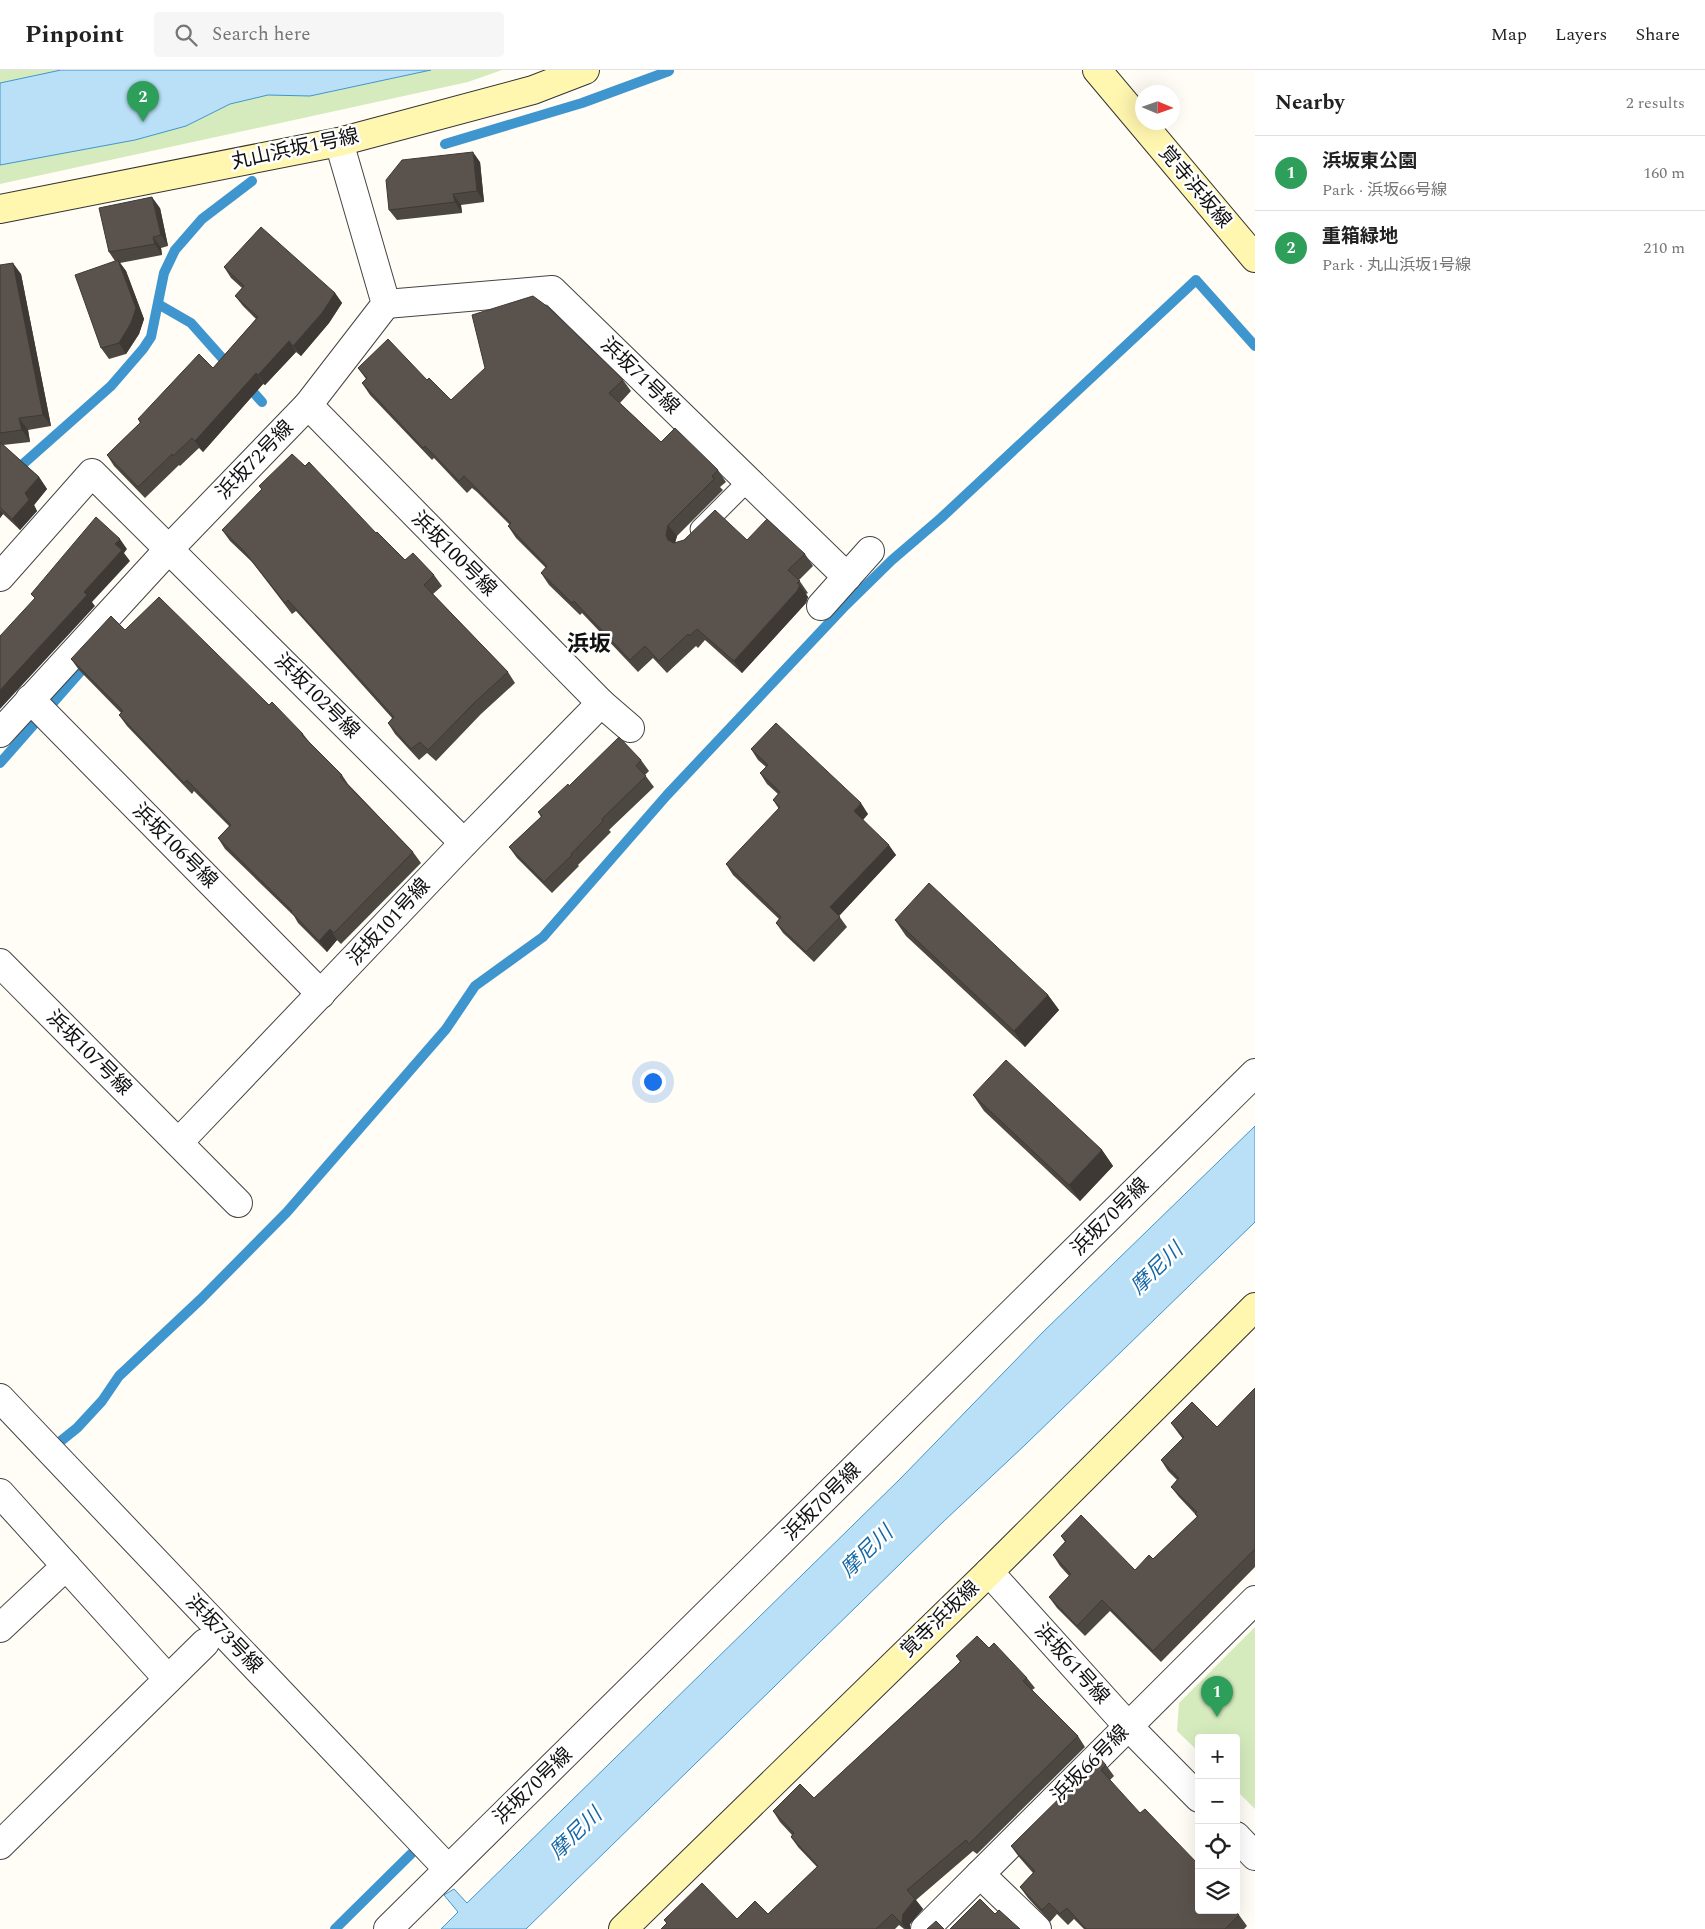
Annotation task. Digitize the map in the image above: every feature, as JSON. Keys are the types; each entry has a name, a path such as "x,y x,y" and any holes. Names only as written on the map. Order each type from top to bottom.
{"street":[{"name":"丸山浜坂1号線","path":"0,209 339,142 532,90 585,70"},
{"name":"覚寺浜坂線","path":"1097,70 1255,258"},
{"path":"339,142 386,304"},
{"name":"浜坂71号線","path":"386,304 552,290 847,577"},
{"name":"浜坂72号線","path":"0,733 169,549 308,405 386,304"},
{"name":"浜坂100号線","path":"308,405 601,703 630,728"},
{"name":"浜坂102号線","path":"0,577 92,473 464,843"},
{"path":"821,606 870,551"},
{"name":"浜坂106号線","path":"30,699 321,994"},
{"name":"浜坂101号線","path":"179,1142 464,843 601,703"},
{"name":"浜坂107号線","path":"0,963 238,1203"},
{"name":"浜坂70号線","path":"388,1929 1255,1073"},
{"name":"覚寺浜坂線","path":"623,1929 988,1572 1255,1307"},
{"name":"浜坂73号線","path":"0,1398 448,1869"},
{"path":"0,1493 168,1679"},
{"path":"0,1628 66,1566"},
{"name":"浜坂61号線","path":"988,1572 1128,1726 1195,1794"},
{"name":"浜坂66号線","path":"925,1929 1255,1600"},
{"path":"0,1845 205,1643"},
{"path":"1240,1840 1255,1856"},
{"path":"980,1874 1038,1929"}],"lane":[{"path":"685,544 748,481"}],"green space":[{"path":"0,70 502,70 468,82 0,184"},
{"path":"1255,1627 1255,1809 1240,1794 1240,1734 1195,1734 1195,1748 1177,1731 1179,1703"}],"water":[{"path":"61,70 431,70 310,96 268,95 230,104 186,126 135,140 0,165 0,83"},
{"name":"摩尼川","path":"1255,1126 1255,1222 943,1522 526,1929 441,1929 458,1912 444,1895 454,1889 467,1903 900,1479 1043,1332"}],"building":[{"path":"473,152 477,191 453,194 455,202 389,210 386,180 402,160"},
{"path":"152,197 161,235 153,237 155,244 109,252 99,208"},
{"path":"261,227 335,293 322,313 293,346 289,341 258,375 256,373 195,441 192,438 173,456 172,454 138,487 107,455 141,422 138,419 199,354 213,368 258,317 235,296 244,286 224,267"},
{"path":"118,260 136,308 131,323 119,343 101,348 75,275"},
{"path":"13,263 43,415 19,418 22,430 0,433 0,265"},
{"path":"533,296 548,307 623,380 609,393 661,442 675,428 718,470 712,476 714,479 668,525 666,535 668,540 674,543 684,540 715,510 747,540 767,519 805,554 788,570 800,581 797,583 800,585 797,591 734,661 697,629 689,636 688,634 659,661 645,646 630,660 574,601 572,603 541,573 547,566 508,526 511,523 464,476 459,481 425,446 423,448 362,383 367,378 358,368 388,339 427,380 429,378 451,400 485,368 472,315"},
{"path":"0,442 39,477 25,493 29,500 12,519 0,507"},
{"path":"292,454 305,466 309,462 376,533 405,560 413,553 434,575 424,585 508,672 474,703 428,750 420,742 411,749 388,723 394,717 288,600 285,603 244,551 222,530 262,489 259,486"},
{"path":"96,517 120,539 115,544 122,550 84,592 87,595 0,690 0,636 35,598 31,594"},
{"path":"159,597 269,705 272,702 342,775 340,777 413,852 334,933 330,929 319,941 292,911 218,838 231,825 187,780 184,783 119,715 123,711 71,659 111,616 125,630"},
{"path":"776,723 861,803 854,811 889,845 830,907 840,917 806,952 776,923 781,917 726,864 780,807 773,800 780,792 760,773 768,765 751,749"},
{"path":"619,737 641,760 636,766 646,776 602,819 603,821 572,855 544,882 509,847 542,816 538,812 568,784 569,786"},
{"path":"929,883 1048,995 1014,1031 895,920"},
{"path":"1006,1060 1102,1150 1069,1185 973,1095"},
{"path":"1255,1388 1255,1549 1153,1651 1102,1600 1077,1626 1049,1597 1071,1574 1053,1555 1066,1541 1061,1536 1081,1515 1135,1570 1149,1555 1153,1559 1198,1516 1195,1514 1197,1512 1171,1487 1179,1478 1161,1460 1184,1437 1171,1423 1192,1402 1217,1427"},
{"path":"977,1636 989,1648 994,1643 1027,1678 1023,1681 1078,1736 969,1844 966,1840 907,1890 915,1899 903,1914 902,1922 906,1928 892,1914 876,1929 661,1929 667,1923 664,1920 702,1883 737,1919 755,1901 768,1914 818,1866 791,1837 794,1833 773,1811 800,1784 814,1798 953,1669 961,1661 956,1656"},
{"path":"1100,1758 1106,1765 1101,1770 1140,1813 1145,1809 1195,1861 1195,1914 1239,1915 1225,1929 1086,1929 1067,1908 1060,1914 1049,1903 1042,1910 1020,1887 1035,1871 1011,1846"},
{"path":"980,1899 995,1914 999,1910 1020,1929 950,1929"},
{"path":"936,1921 944,1929 927,1929"}],"waterway":[{"path":"445,144 582,103 669,71"},
{"path":"23,464 111,386 143,349 151,337 164,273 175,250 202,219 252,181"},
{"path":"57,1444 77,1428 102,1401 119,1376 201,1299 287,1212 446,1029 475,986 543,937 667,795 843,608 892,560 941,518 1196,280 1255,346"},
{"path":"158,304 191,323 231,368"},
{"path":"246,384 262,402"},
{"path":"0,763 88,663"},
{"path":"335,1929 411,1854"}],"place":[{"name":"重箱緑地","path":"143,122"},
{"name":"浜坂東公園","path":"1217,1717"}],"district":[{"name":"浜坂","path":"589,644"}]}
